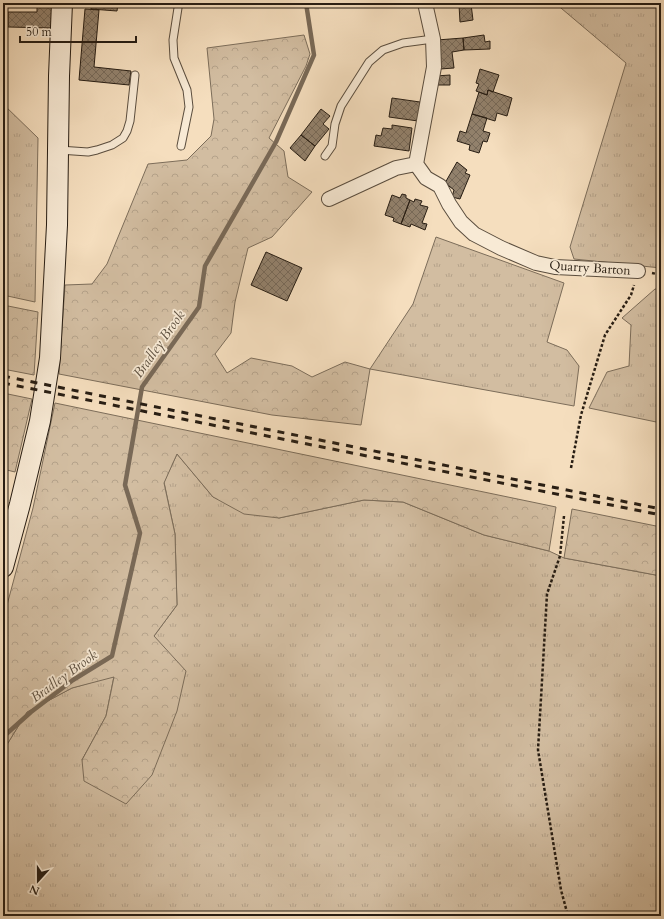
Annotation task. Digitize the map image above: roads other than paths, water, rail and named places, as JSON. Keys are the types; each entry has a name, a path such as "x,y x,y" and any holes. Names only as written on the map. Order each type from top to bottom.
{"main road":[{"path":"3,567 40,421 50,358 57,225 59,69 62,3"}],"street":[{"path":"329,199 396,168 416,164 434,67 433,39 425,3"},
{"name":"Quarry Barton","path":"416,164 426,178 440,186 449,204 461,222 474,234 501,248 536,263 556,267 638,271"}],"lane":[{"path":"177,3 178,8 173,40 174,58 187,90 189,107 181,146"},
{"path":"325,156 332,146 335,124 341,106 369,62 383,50 403,44 433,39"},
{"path":"58,150 88,152 112,145 123,138 130,120 135,75"}],"waterway":[{"name":"Bradley Brook","path":"3,737 31,712 73,680 112,656 140,533 125,485 142,387 199,307 205,266 276,142 314,55 306,3"}],"railway":[{"path":"3,376 661,509"},
{"path":"3,383 661,515"}]}
